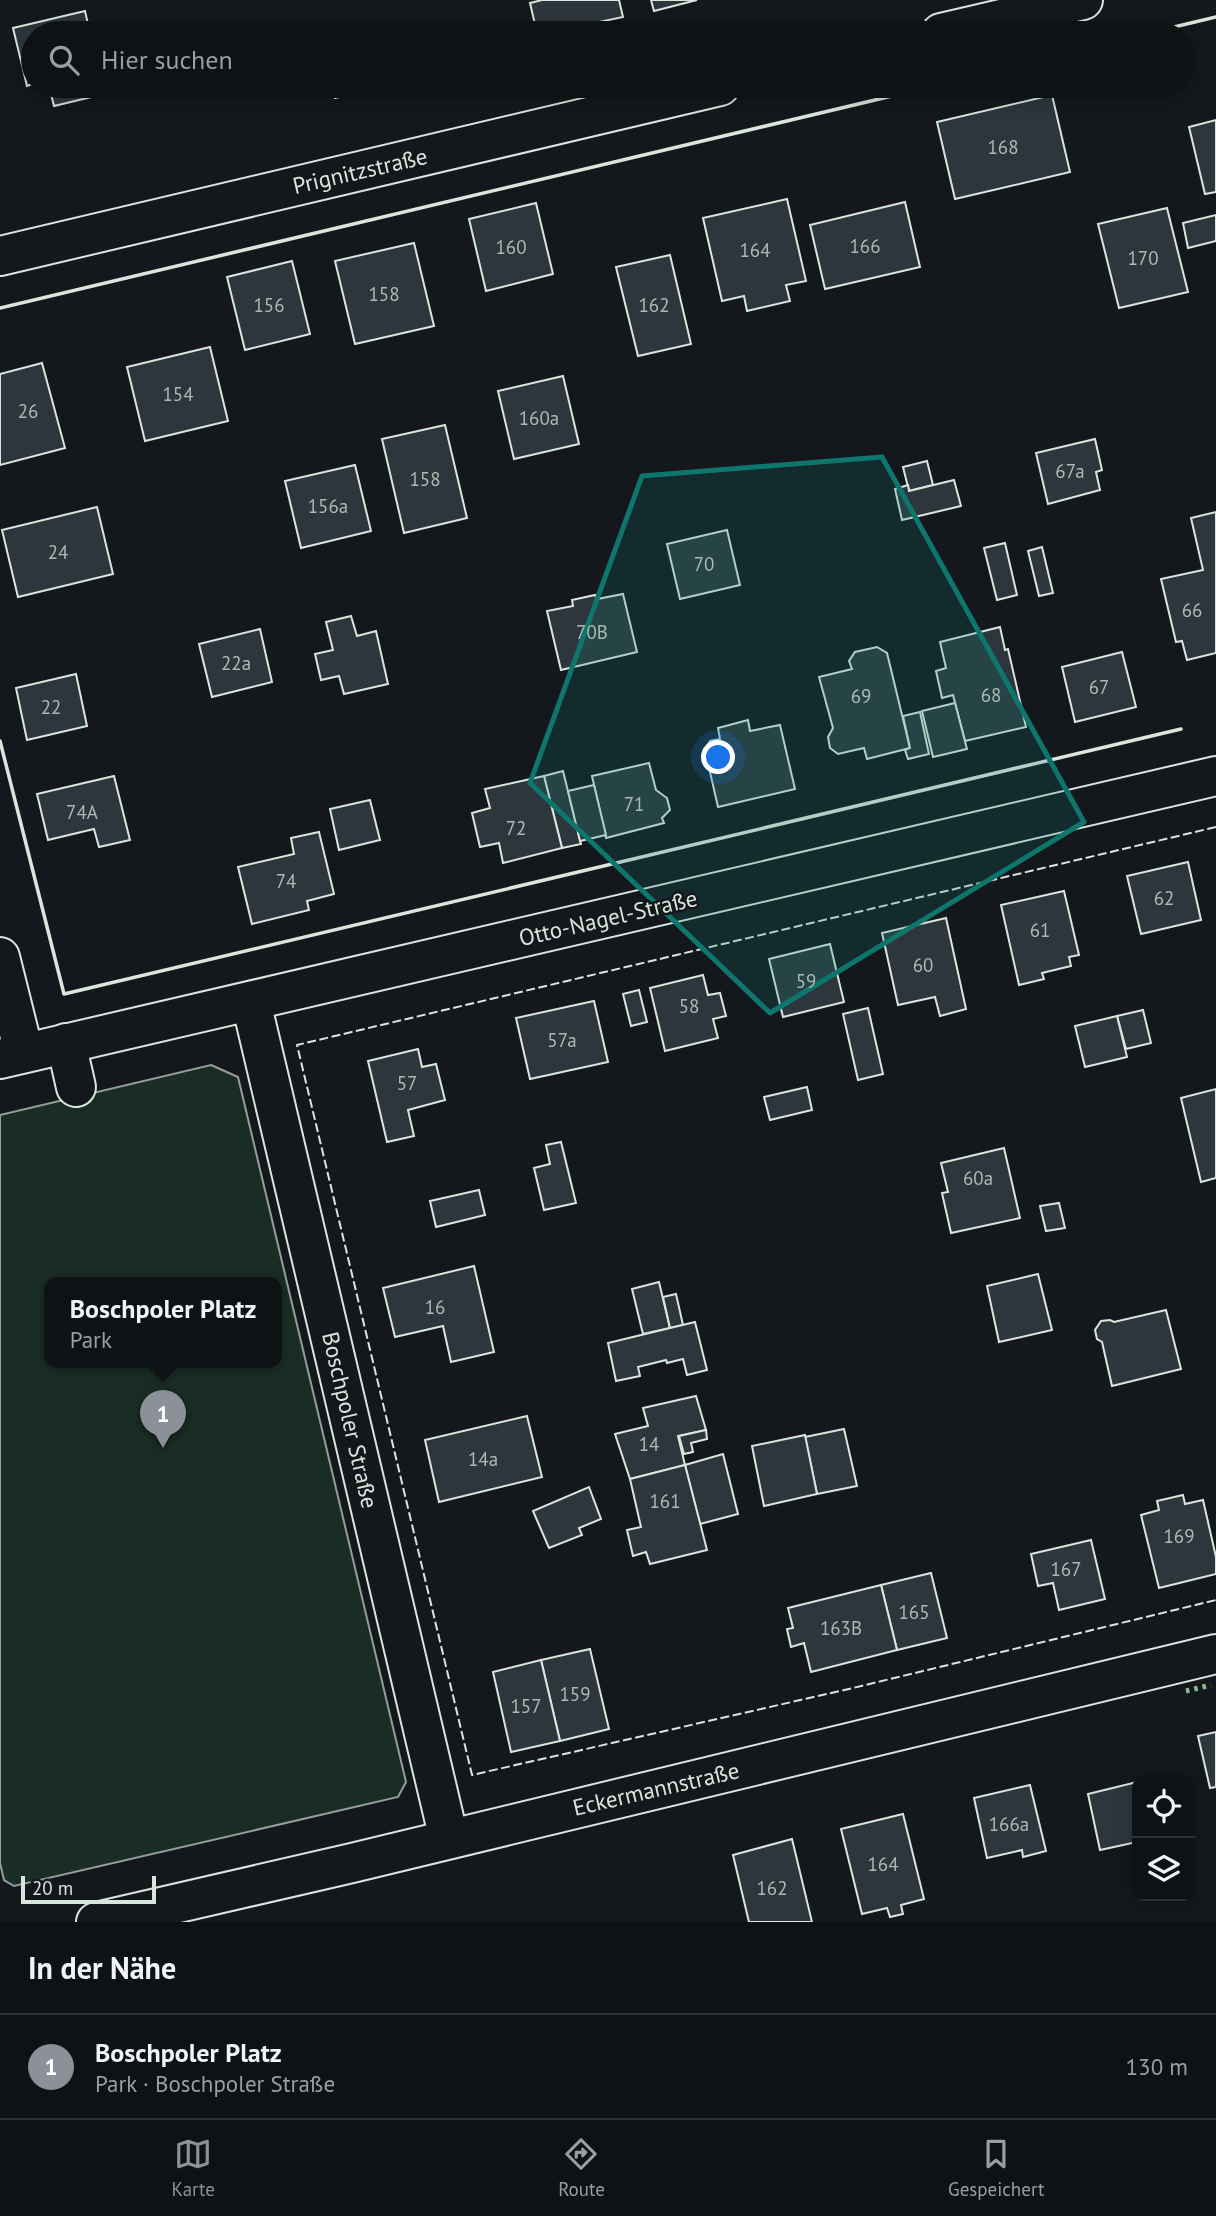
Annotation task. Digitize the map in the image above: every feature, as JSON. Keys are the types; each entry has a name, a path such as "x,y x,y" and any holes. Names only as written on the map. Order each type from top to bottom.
{"street":[{"path":"993,21 1083,0"},
{"name":"Prignitzstraße","path":"0,256 669,98"},
{"name":"Otto-Nagel-Straße","path":"12,1056 1216,776"},
{"path":"0,957 12,1056"},
{"name":"Boschpoler Straße","path":"251,1002 449,1839"},
{"path":"66,1043 76,1087"},
{"name":"Eckermannstraße","path":"96,1922 221,1908 449,1839 1216,1654"}],"highlighted area":[{"path":"882,457 1084,822 770,1013 530,783 642,476"}],"green space":[{"path":"211,1065 238,1077 406,1782 398,1797 14,1886 4,1880 0,1863 0,1115"}],"building":[{"path":"542,0 619,0 623,17 604,21 534,21 530,3"},
{"path":"651,0 697,0 654,11"},
{"path":"85,11 87,21 43,21"},
{"path":"21,26 21,61 13,28"},
{"path":"52,98 87,98 54,106"},
{"path":"1039,98 1053,98 1070,172 955,199 937,122"},
{"path":"1216,120 1216,192 1205,194 1189,127"},
{"path":"787,199 806,281 786,285 790,301 747,311 744,296 722,301 703,218"},
{"path":"905,202 920,267 825,289 810,225"},
{"path":"536,203 553,274 486,291 469,219"},
{"path":"1167,208 1188,292 1119,308 1098,224"},
{"path":"1216,215 1216,241 1188,248 1183,223"},
{"path":"414,243 434,326 355,344 335,261"},
{"path":"670,255 691,344 638,356 616,267"},
{"path":"292,261 310,334 245,350 227,277"},
{"path":"210,347 228,421 145,441 127,367"},
{"path":"42,363 65,448 0,465 0,374"},
{"path":"563,376 579,444 514,459 498,391"},
{"path":"445,425 467,518 404,533 382,439"},
{"path":"1095,439 1102,470 1096,472 1100,490 1048,504 1036,453"},
{"path":"927,461 933,485 909,491 903,467"},
{"path":"355,465 371,531 301,548 285,481"},
{"path":"954,480 961,506 902,520 895,489 908,485 909,491"},
{"path":"97,507 113,574 18,597 2,530"},
{"path":"1216,512 1216,653 1187,660 1182,641 1176,642 1161,579 1203,570 1191,518"},
{"path":"727,530 740,585 680,599 667,544"},
{"path":"1005,543 1017,595 997,600 984,548"},
{"path":"1042,547 1053,593 1039,596 1028,551"},
{"path":"623,594 637,652 561,670 547,611 573,606 572,600 595,595 597,599"},
{"path":"351,616 357,636 376,631 388,684 344,694 339,676 321,680 315,654 333,650 326,622"},
{"path":"1000,627 1005,650 1008,649 1026,727 965,741 953,695 942,698 936,671 946,668 940,642"},
{"path":"260,629 272,682 212,697 199,644"},
{"path":"877,647 887,653 910,748 867,759 864,748 838,754 830,748 828,737 833,728 819,677 852,669 849,661 855,652"},
{"path":"1122,652 1136,707 1075,722 1062,667"},
{"path":"76,674 87,726 27,740 16,688"},
{"path":"955,703 967,749 933,757 922,711"},
{"path":"920,712 929,754 908,759 905,750 910,748 903,716"},
{"path":"748,720 750,731 780,725 795,789 718,807 705,750 710,741 720,739 718,728"},
{"path":"649,763 656,790 667,798 670,810 662,818 664,823 606,838 592,776"},
{"path":"563,771 581,844 562,848 544,776"},
{"path":"114,776 130,840 99,847 94,829 48,840 37,794"},
{"path":"544,776 562,848 503,863 499,843 480,847 472,813 490,808 485,789"},
{"path":"594,785 606,835 580,841 568,791"},
{"path":"370,800 380,840 339,850 330,809"},
{"path":"319,832 334,894 307,901 309,910 252,924 238,867 294,854 291,838"},
{"path":"1188,862 1201,920 1141,934 1127,876"},
{"path":"1064,891 1079,955 1069,957 1071,966 1042,973 1044,979 1019,985 1001,905"},
{"path":"946,918 966,1009 940,1016 935,997 898,1005 882,933"},
{"path":"830,944 844,1002 783,1017 769,959"},
{"path":"703,975 708,995 720,993 726,1016 713,1019 718,1038 665,1051 650,988"},
{"path":"639,990 647,1022 631,1026 623,994"},
{"path":"594,1001 608,1062 530,1079 516,1018"},
{"path":"868,1008 883,1074 858,1080 843,1014"},
{"path":"1143,1010 1151,1043 1126,1049 1117,1016"},
{"path":"1117,1016 1127,1057 1085,1067 1075,1026"},
{"path":"418,1049 422,1067 436,1064 445,1100 408,1110 414,1136 387,1142 368,1061"},
{"path":"807,1087 812,1110 770,1120 764,1097"},
{"path":"1216,1089 1216,1178 1201,1182 1181,1098"},
{"path":"561,1142 576,1203 544,1210 534,1168 550,1164 546,1145"},
{"path":"1004,1148 1020,1218 951,1233 942,1193 948,1192 941,1163"},
{"path":"479,1190 485,1215 436,1227 430,1201"},
{"path":"1059,1203 1065,1228 1046,1231 1040,1206"},
{"path":"474,1266 494,1352 451,1362 443,1326 395,1337 383,1288"},
{"path":"1038,1274 1052,1330 999,1342 987,1286"},
{"path":"659,1282 670,1328 643,1334 632,1289"},
{"path":"676,1294 683,1325 670,1328 663,1297"},
{"path":"1166,1310 1181,1369 1112,1386 1102,1342 1097,1339 1095,1330 1101,1321 1114,1322"},
{"path":"695,1322 707,1370 687,1375 683,1359 667,1363 666,1360 638,1367 640,1376 616,1381 608,1343"},
{"path":"696,1396 706,1430 678,1436 685,1465 630,1479 615,1434 648,1426 643,1408"},
{"path":"527,1416 542,1477 439,1502 425,1440"},
{"path":"844,1429 857,1486 817,1494 805,1437"},
{"path":"706,1430 707,1439 691,1443 693,1452 684,1454 679,1436"},
{"path":"805,1435 817,1494 764,1506 752,1446"},
{"path":"723,1454 738,1514 700,1524 685,1465"},
{"path":"685,1465 707,1550 650,1564 646,1552 633,1556 627,1530 641,1527 630,1479"},
{"path":"589,1487 601,1519 579,1528 582,1535 549,1548 533,1511"},
{"path":"1183,1495 1185,1504 1203,1500 1216,1557 1216,1574 1159,1588 1141,1515 1159,1510 1157,1501"},
{"path":"1091,1540 1105,1599 1059,1610 1053,1583 1038,1586 1031,1554"},
{"path":"931,1573 947,1638 897,1650 881,1585"},
{"path":"881,1585 897,1650 811,1672 804,1643 791,1647 787,1629 793,1628 788,1608"},
{"path":"590,1649 609,1729 560,1741 541,1660"},
{"path":"541,1660 560,1741 511,1752 493,1672"},
{"path":"1216,1732 1216,1787 1210,1788 1198,1736"},
{"path":"1132,1783 1132,1843 1100,1850 1088,1794"},
{"path":"1030,1785 1046,1851 1023,1857 1022,1850 987,1858 974,1798"},
{"path":"903,1814 924,1899 901,1905 903,1914 890,1917 887,1908 862,1914 841,1829"},
{"path":"792,1839 812,1922 749,1922 733,1855"}],"hedge":[{"path":"1186,1691 1211,1685"}],"fence":[{"path":"1216,827 297,1045 472,1775 853,1688 1216,1600"}],"wall":[{"path":"1195,22 1216,17"},
{"path":"0,308 884,98"},
{"path":"0,741 64,994 1181,729"}],"place":[{"name":"Boschpoler Platz","path":"163,1448"}]}
